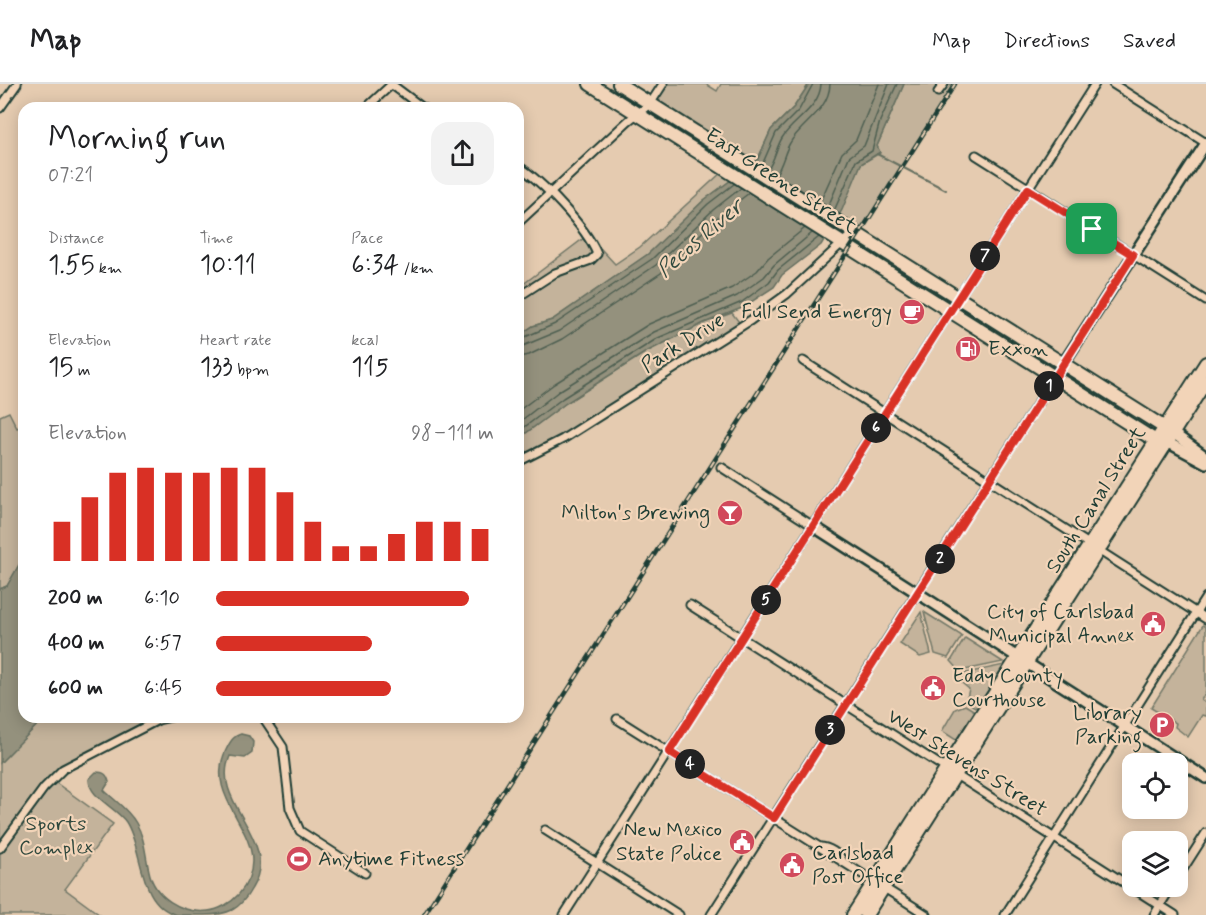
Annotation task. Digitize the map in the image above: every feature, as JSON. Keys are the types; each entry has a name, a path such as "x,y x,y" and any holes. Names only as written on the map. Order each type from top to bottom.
{"highway":[{"name":"East Greene Street","path":"590,84 1055,376 1165,436"},
{"name":"East Greene Street","path":"619,84 852,234 1064,364 1165,436"},
{"name":"South Canal Street","path":"879,885 1165,436 1206,363"},
{"name":"South Canal Street","path":"1165,436 1206,381"},
{"path":"853,915 879,885"},
{"path":"866,915 879,885"}],"street":[{"path":"0,108 17,84"},
{"path":"372,102 392,84 415,102"},
{"path":"524,217 650,104 663,84"},
{"path":"938,92 944,84"},
{"path":"564,915 1095,84"},
{"path":"711,915 1206,143 1113,84"},
{"path":"975,155 1206,301"},
{"path":"524,170 533,176 586,237 596,256 555,273 524,293"},
{"name":"Park Drive","path":"524,459 563,439 751,320 787,294 837,241 852,234"},
{"path":"803,361 1206,619"},
{"path":"1165,436 1206,457"},
{"path":"1165,436 1206,463"},
{"path":"721,467 1206,778"},
{"path":"1005,915 1206,597"},
{"name":"West Stevens Street","path":"690,605 1175,915"},
{"path":"617,719 820,847 835,853 843,862 927,915"},
{"path":"0,848 44,788 63,769 151,723"},
{"path":"267,723 283,747 290,808 300,831 365,873"},
{"path":"545,830 679,915"},
{"path":"1188,861 1206,833"},
{"path":"1154,915 1165,897"}],"green space":[{"path":"663,84 706,84 717,91 721,84 809,84 794,107 771,130 757,161 704,200 648,254 552,320 533,326 524,332 524,283 588,235 615,264 640,247 735,160 650,104"},
{"path":"904,84 955,84 858,237 834,222 861,164 880,153 877,146"},
{"path":"732,313 742,326 524,458 524,434 566,403 646,352 704,323"},
{"path":"9,412 18,428 18,567 7,586 0,589 0,416"},
{"path":"921,612 931,654 920,657 900,644"},
{"path":"924,612 962,636 948,658 935,654"},
{"path":"1203,625 1206,627 1206,692 1201,700 1206,703 1206,716 1202,715 1188,737 1175,727 1176,723 1151,708"},
{"path":"965,638 1003,662 960,671 951,661"},
{"path":"1004,665 977,708 966,702 969,689 962,683 961,674"},
{"path":"965,705 975,711 956,740 942,731 955,709"},
{"name":"Sports Complex","path":"39,723 149,723 86,756 52,780 113,824 65,889 100,915 0,915 0,763"}],"water":[{"name":"Pecos River","path":"809,84 904,84 877,146 880,152 861,164 842,210 821,245 782,275 774,287 742,308 704,323 646,352 566,403 524,434 524,332 533,326 552,320 648,254 704,200 757,161 771,130 794,107"},
{"path":"18,567 18,723 39,723 0,763 0,589 7,586"},
{"path":"241,734 249,736 253,742 252,753 245,758 230,756 226,773 229,790 253,837 258,853 259,870 243,902 232,910 212,915 177,915 164,909 155,900 143,875 132,834 126,822 98,797 89,779 96,772 106,775 109,782 104,790 125,809 136,823 143,840 152,880 163,896 179,907 189,910 216,909 229,903 239,894 250,875 252,856 247,839 223,788 221,770 229,744"}],"waterway":[{"path":"877,154 946,190"}],"railway":[{"path":"424,915 955,84"}],"place":[{"name":"Full Send Energy","path":"912,312"},
{"name":"Exxon","path":"968,349"},
{"name":"Milton's Brewing","path":"730,513"},
{"name":"City of Carlsbad Municipal Annex","path":"1153,624"},
{"name":"Eddy County Courthouse","path":"933,688"},
{"name":"Library Parking","path":"1162,725"},
{"name":"New Mexico State Police","path":"742,842"},
{"name":"Anytime Fitness","path":"299,859"},
{"name":"Carlsbad Post Office","path":"792,865"}],"route":[{"path":"1028,189 1092,229 1133,255 774,818 669,752 1028,189"}]}
